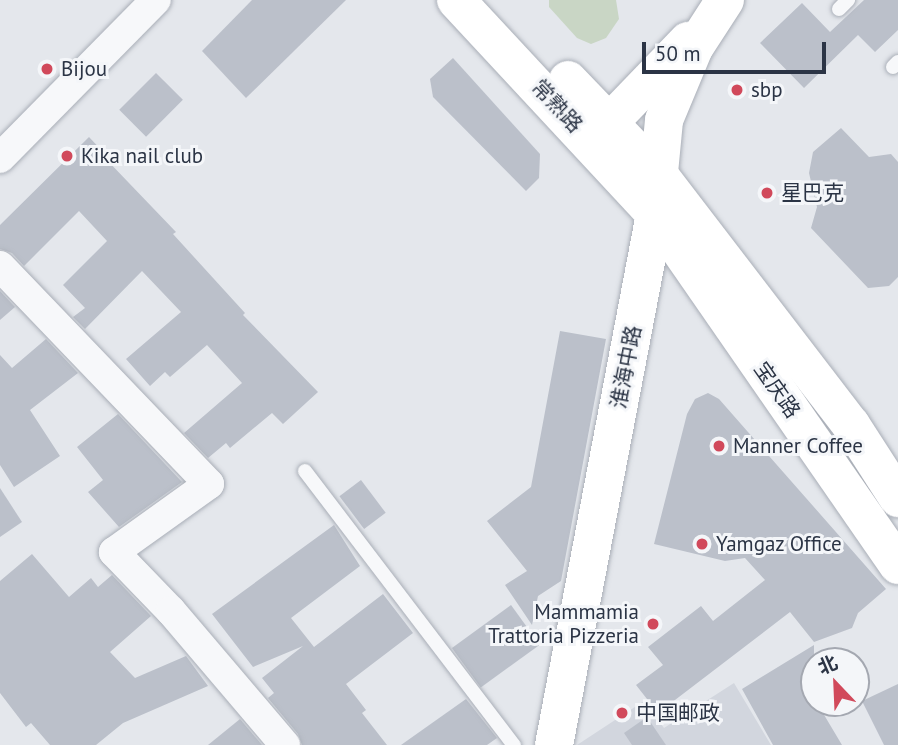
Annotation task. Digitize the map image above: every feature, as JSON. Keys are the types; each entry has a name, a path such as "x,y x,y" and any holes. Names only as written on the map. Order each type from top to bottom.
{"main road":[{"name":"常熟路","path":"456,0 655,214"},
{"name":"常熟路","path":"491,0 659,175"},
{"name":"淮海中路","path":"554,745 655,214 664,120 694,48 723,3"},
{"path":"609,123 723,3"},
{"name":"宝庆路","path":"659,175 851,425 898,498"},
{"name":"宝庆路","path":"655,214 898,565"}],"street":[{"path":"0,158 156,0"},
{"path":"0,266 209,484 114,552 171,611 285,745"}],"lane":[{"path":"305,471 514,745"}],"shaded area":[{"path":"734,683 771,745 577,745 644,701 664,728"}],"green space":[{"path":"549,0 616,0 619,19 606,38 591,44 577,38 549,7"}],"building":[{"path":"252,0 346,0 246,98 202,51"},
{"path":"864,0 898,0 898,30 875,52 858,35 804,88 760,43 802,3 830,32"},
{"path":"453,58 540,154 539,178 526,191 433,97 430,79"},
{"path":"156,73 183,100 146,137 119,110"},
{"path":"841,128 869,157 891,154 898,162 898,277 889,286 868,288 811,228 817,207 809,173 813,152"},
{"path":"89,137 107,156 105,158 176,232 173,234 245,313 243,315 318,392 283,424 272,413 230,448 226,443 208,458 184,433 242,383 207,345 170,377 165,372 150,386 126,359 181,312 142,271 85,329 73,317 85,308 63,285 107,241 79,211 24,266 12,253 0,249 0,225"},
{"path":"0,291 15,307 0,320"},
{"path":"560,331 606,339 561,581 538,596 532,625 505,585 527,571 487,521 531,487"},
{"path":"46,339 78,373 30,410 60,456 14,487 0,465 0,355 12,368"},
{"path":"708,393 719,399 886,589 858,613 852,628 814,642 790,612 658,713 636,685 663,665 648,647 701,606 713,621 765,580 745,558 725,561 654,544 687,414 695,399"},
{"path":"118,414 182,482 119,527 88,492 103,480 77,447"},
{"path":"361,480 386,513 364,529 339,496"},
{"path":"0,488 22,522 0,537"},
{"path":"334,525 360,566 291,618 314,647 383,594 413,633 346,684 366,710 362,713 387,745 302,745 298,734 268,698 274,693 262,678 303,646 253,667 212,614"},
{"path":"32,554 69,597 91,578 98,587 112,575 151,616 110,652 135,678 186,656 208,686 123,723 96,745 50,745 31,723 26,727 0,693 0,581"},
{"path":"511,605 540,645 481,688 452,648"},
{"path":"800,654 800,717 825,717 842,745 773,745 742,689"},
{"path":"898,684 898,745 884,745 870,717 870,697"},
{"path":"466,699 497,738 487,745 401,745"},
{"path":"647,717 666,745 632,745 624,733"},
{"path":"240,719 262,745 208,745"}],"place":[{"name":"Bijou","path":"47,69"},
{"name":"sbp","path":"737,90"},
{"name":"Kika nail club","path":"67,156"},
{"name":"星巴克","path":"767,193"},
{"name":"Manner Coffee","path":"719,446"},
{"name":"Yamgaz Office","path":"702,544"},
{"name":"Mammamia Trattoria Pizzeria","path":"653,624"},
{"name":"中国邮政","path":"622,713"}]}
